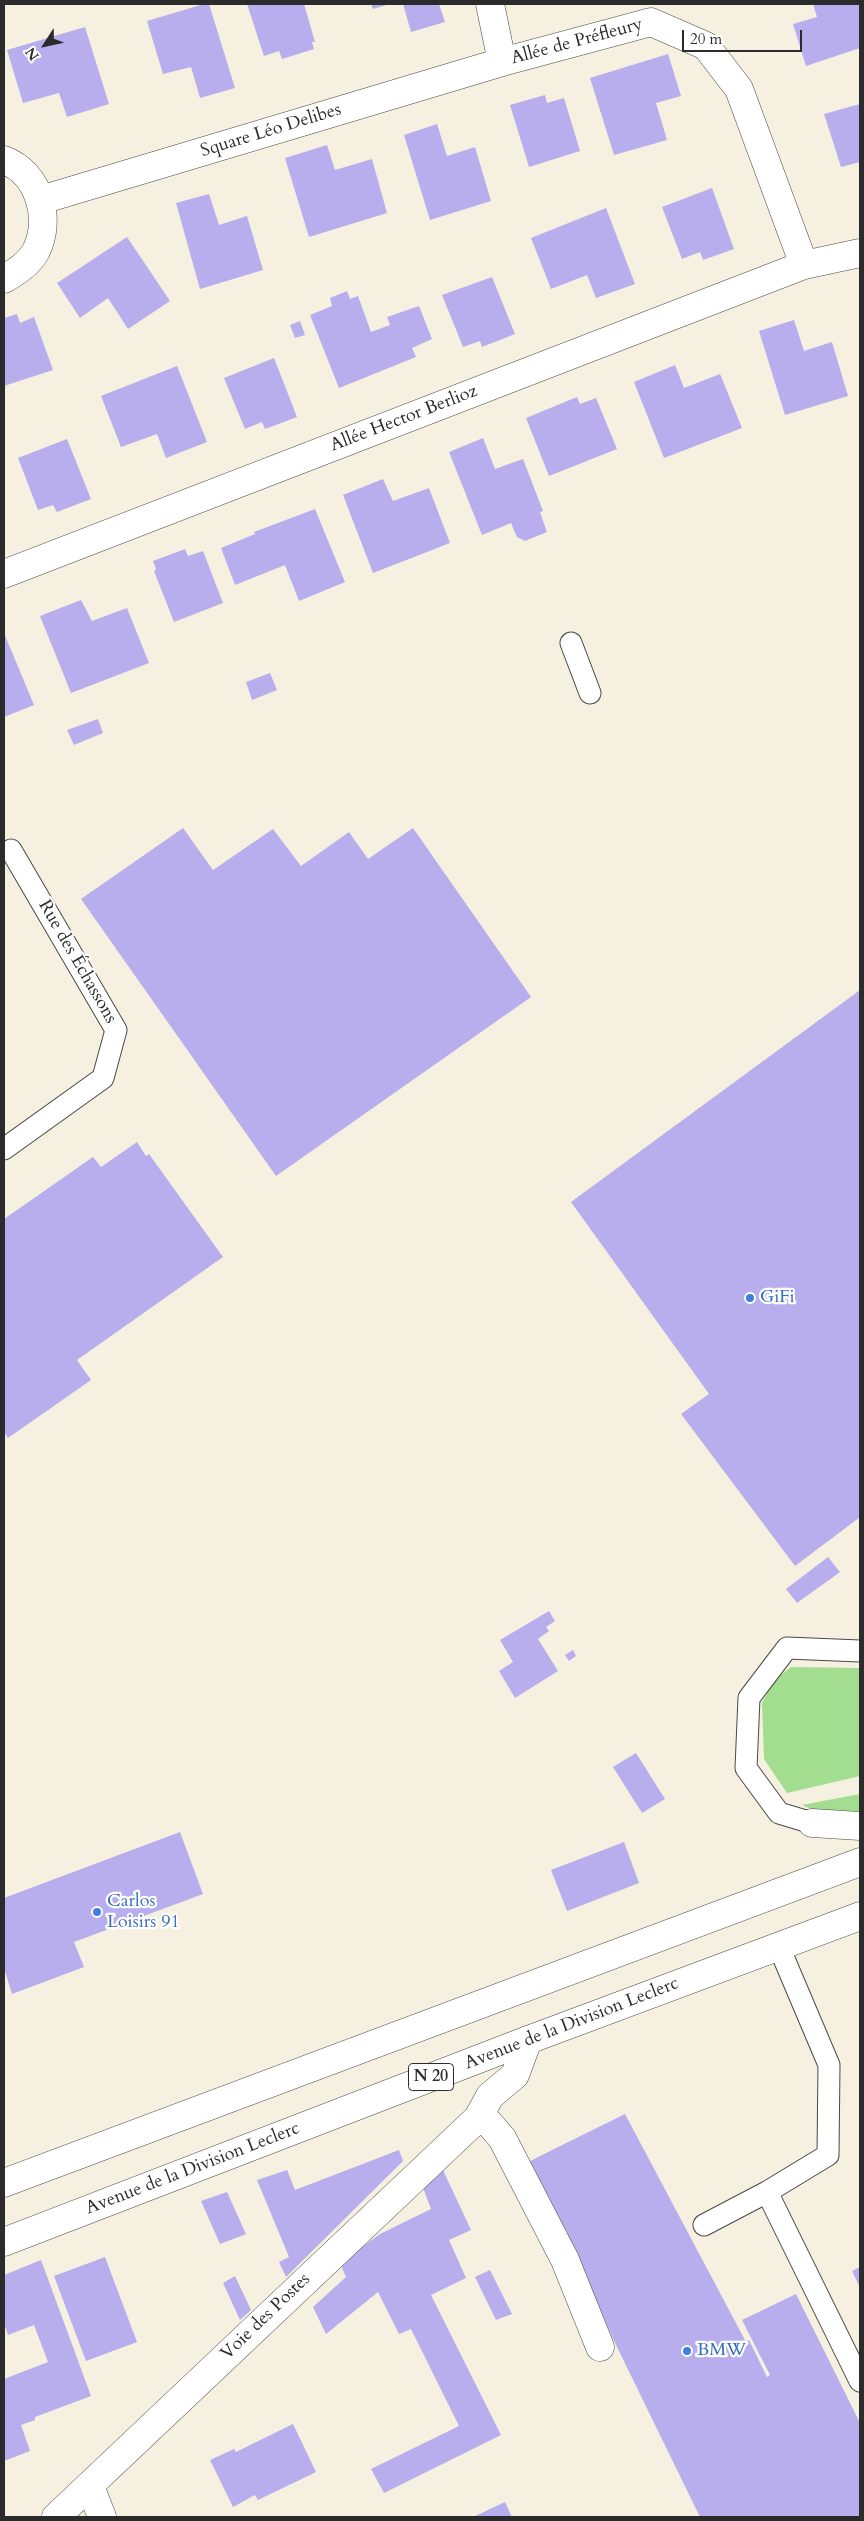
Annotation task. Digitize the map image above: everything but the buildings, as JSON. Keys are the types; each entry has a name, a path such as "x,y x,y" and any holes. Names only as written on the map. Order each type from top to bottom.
{"street":[{"name":"Allée de Préfleury","path":"490,4 502,62 651,22 706,46 739,88 804,265"},
{"name":"Square Léo Delibes","path":"41,200 502,62"},
{"path":"4,160 13,164 28,177 41,200 43,229 35,252 19,270 4,279"},
{"name":"Allée Hector Berlioz","path":"4,574 804,265 860,253"},
{"path":"812,1823 860,1826"},
{"path":"4,2183 860,1862"},
{"name":"Avenue de la Division Leclerc","path":"4,2242 528,2040 860,1916"},
{"name":"Voie des Postes","path":"56,2517 478,2118 490,2096 515,2075 528,2040"},
{"path":"478,2118 488,2122 502,2138 565,2260 600,2348"},
{"path":"90,2486 102,2517"}],"lane":[{"path":"571,643 590,693"},
{"name":"Rue des Échassons","path":"4,1149 104,1078 116,1030 11,850"},
{"path":"812,1823 779,1813 746,1768 749,1698 787,1648 860,1651"},
{"path":"704,2225 767,2192 828,2155 829,2065 779,1947"},
{"path":"767,2192 860,2381"}],"green space":[{"path":"791,1667 860,1668 860,1776 787,1793 764,1759 762,1703 774,1680"},
{"path":"860,1794 860,1812 822,1814 802,1805"}],"place":[{"name":"GiFi","path":"750,1298"},
{"name":"Carlos Loisirs 91","path":"97,1912"},
{"name":"BMW","path":"687,2351"}]}
